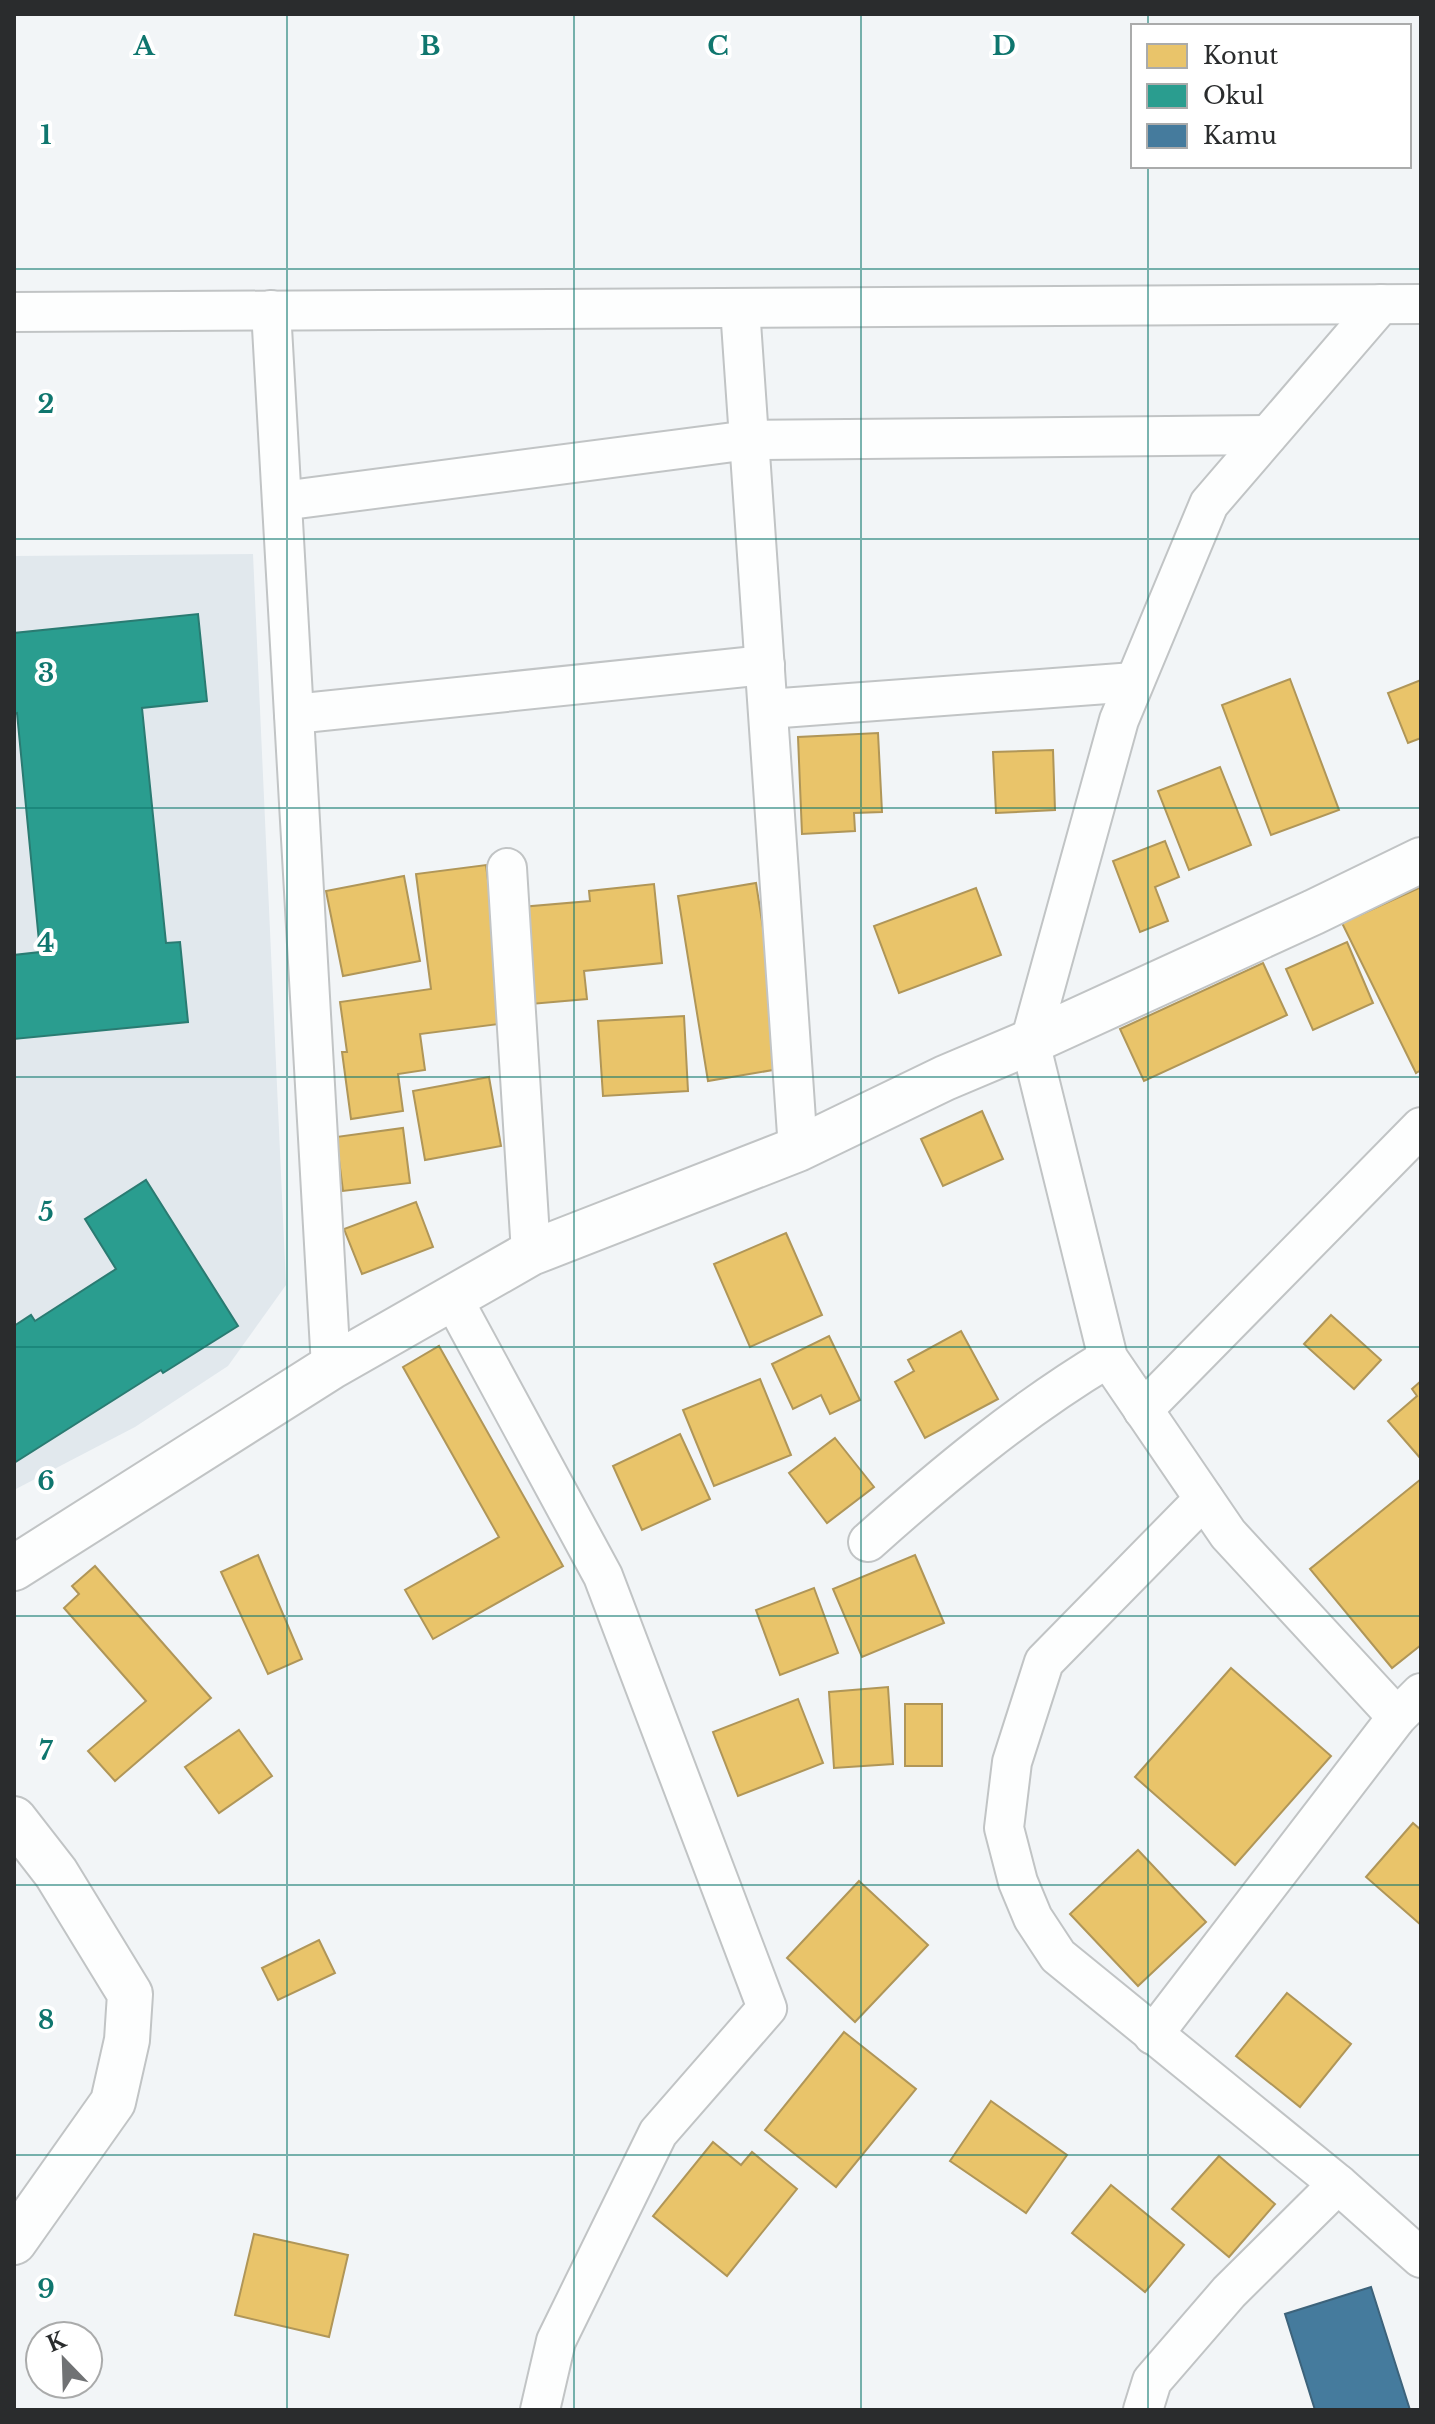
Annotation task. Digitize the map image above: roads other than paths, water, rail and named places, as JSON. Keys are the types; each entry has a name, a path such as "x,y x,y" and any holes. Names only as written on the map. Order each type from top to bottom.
{"main road":[{"path":"14,1568 331,1367 531,1253 798,1149 945,1078 1314,912 1421,860"},
{"path":"14,1819 56,1873 130,1994 127,2040 113,2102 14,2242"}],"street":[{"path":"1153,2035 1409,1705 1228,1534 1108,1358 1030,1042 1119,720 1209,504 1381,304"},
{"path":"14,312 1421,304"},
{"path":"740,308 798,1149"},
{"path":"271,310 331,1367"},
{"path":"282,501 749,440 1268,435"},
{"path":"294,714 765,665"},
{"path":"768,709 1134,682"},
{"path":"507,868 531,1253"},
{"path":"1143,1410 1419,1132"},
{"path":"453,1299 603,1576 767,2008 658,2133 556,2341 540,2410"},
{"path":"868,1542 989,1440 1071,1380 1108,1358"},
{"path":"1204,1499 1044,1662 1012,1762 1004,1828 1018,1882 1033,1918 1058,1956 1338,2184 1421,2258"},
{"path":"1143,2410 1152,2381 1229,2292 1338,2184"}]}
